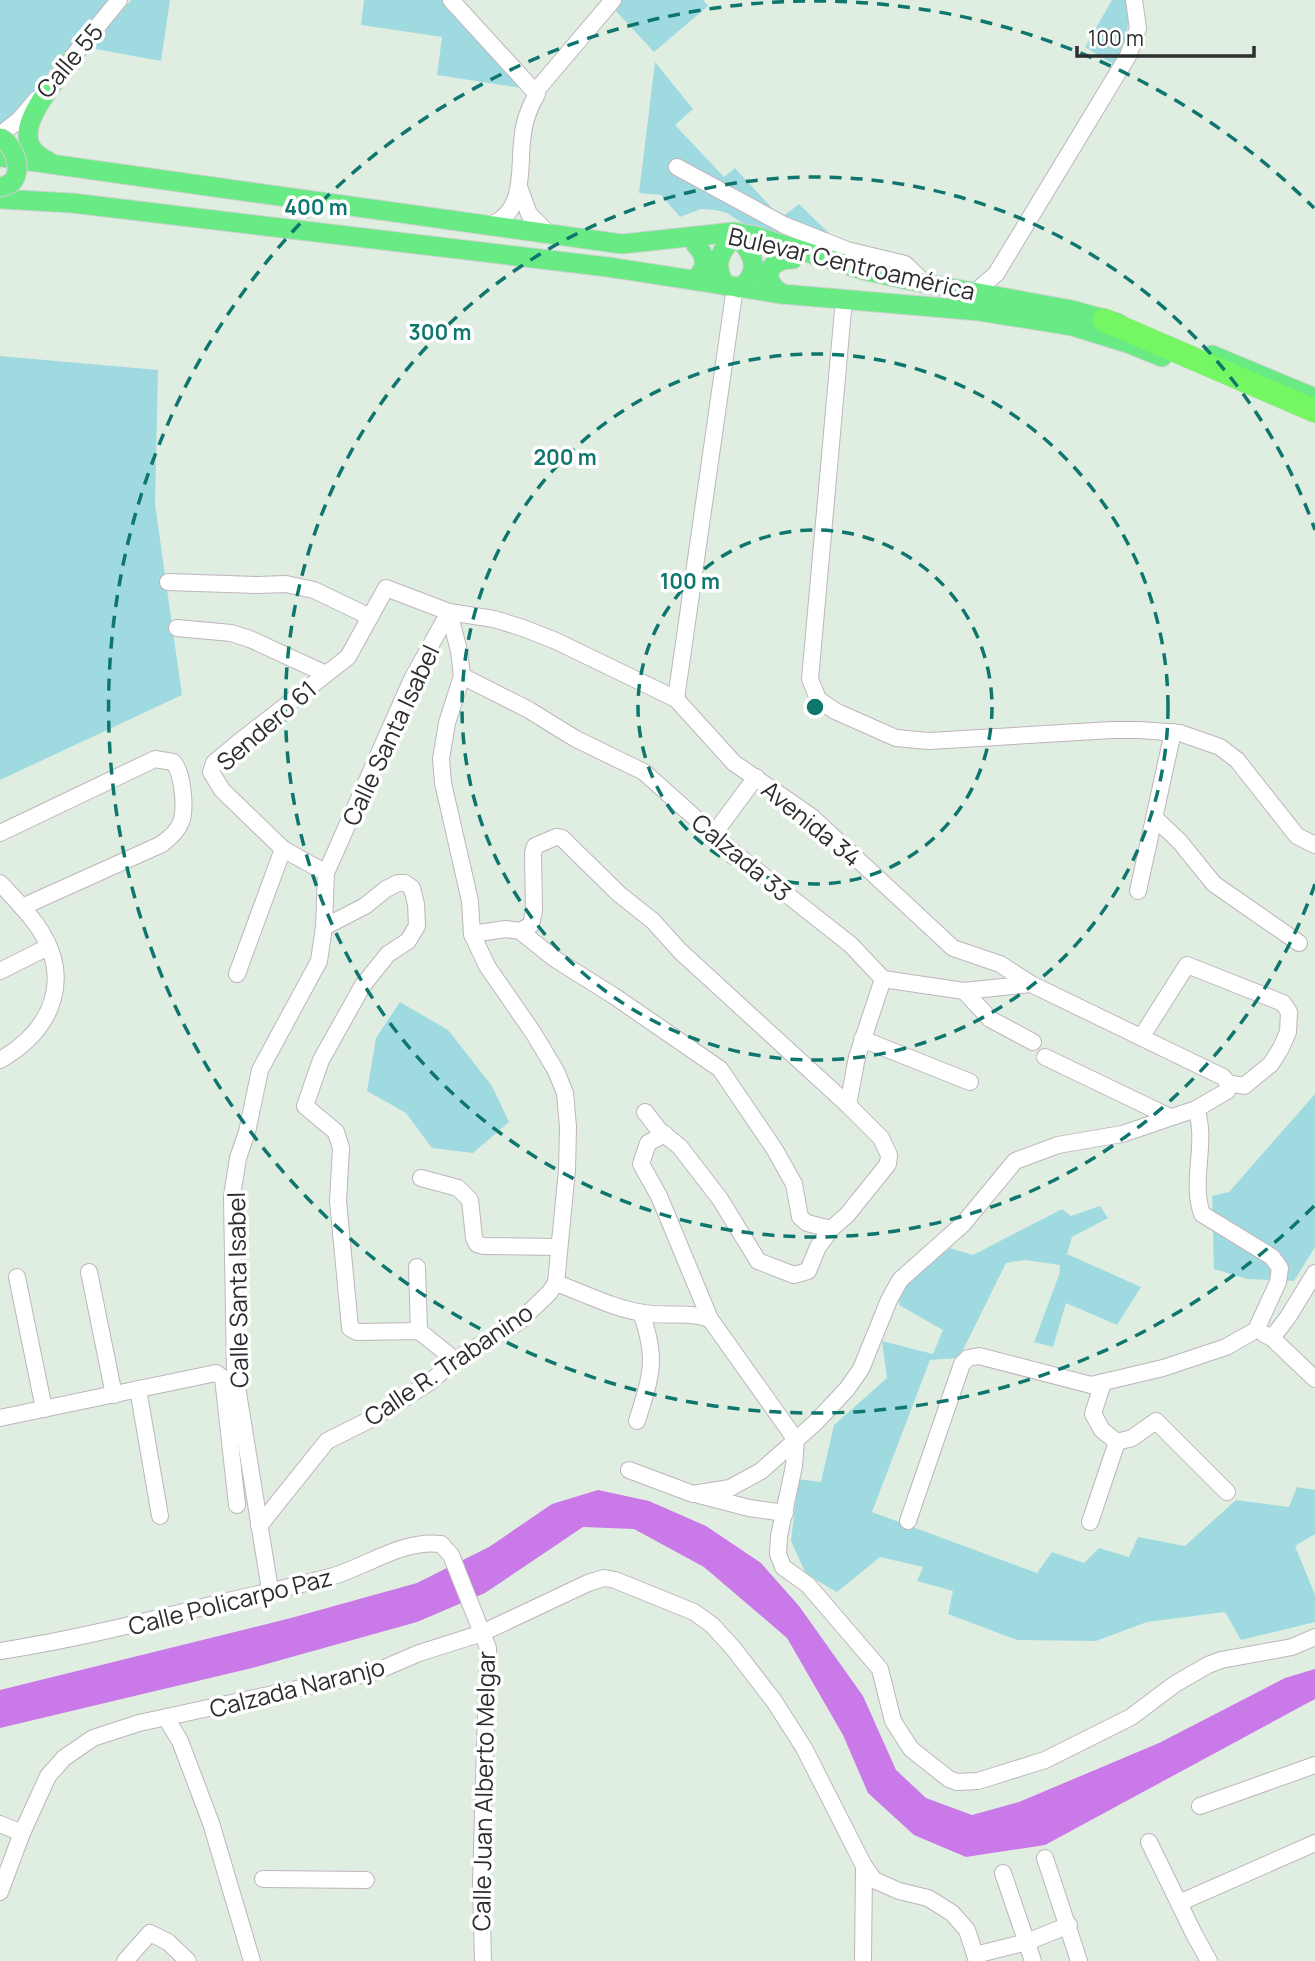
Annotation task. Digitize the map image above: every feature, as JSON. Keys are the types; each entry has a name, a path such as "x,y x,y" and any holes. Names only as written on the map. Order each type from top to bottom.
{"highway":[{"path":"1104,320 1311,408"}],"main road":[{"path":"69,62 32,116 26,137 33,153 46,161 76,167"},
{"path":"0,187 10,184 15,176 16,164 3,145"},
{"name":"Bulevar Centroamérica","path":"3,145 76,167 622,244 734,232 755,236 843,265 925,284 1083,312 1104,320"},
{"name":"Bulevar Centroamérica","path":"0,199 88,205 608,267 782,294 979,311 1072,326 1311,408"},
{"path":"622,244 648,249 736,245 913,289 963,295 988,294"},
{"path":"693,280 700,275 705,259 696,245"},
{"path":"736,245 751,254 754,263 748,282 734,287 718,269 718,260 736,245"},
{"path":"782,294 772,288 768,277 772,266 781,259 793,259"}],"street":[{"name":"Calle 55","path":"3,145 19,120 119,0"},
{"path":"451,0 536,92"},
{"path":"988,294 996,274 1128,56 1138,28 1133,0"},
{"path":"491,225 502,221 510,211 519,187 522,139 536,92 606,3"},
{"path":"677,167 784,225 847,250 905,264 925,284"},
{"path":"519,187 529,214 549,234"},
{"path":"988,294 996,274"},
{"path":"676,699 734,287"},
{"path":"844,299 810,679 818,699 865,726 896,738 929,741 1112,730 1173,732 1220,747 1237,760 1297,836 1315,845"},
{"path":"168,582 286,584 314,590 370,617"},
{"name":"Avenida 34","path":"386,589 449,612 494,619 523,628 676,699 734,763 812,817 953,948 1000,964 1031,984 1223,1077 1228,1083"},
{"name":"Sendero 61","path":"326,873 283,849 222,790 211,772 214,763 348,657 386,589"},
{"name":"Calle R. Trabanino","path":"259,1526 327,1441 375,1417 430,1382 455,1360 519,1322 556,1283 567,1170 568,1127 565,1093 534,1034 487,967 472,934 470,901 443,783 441,759 447,723 462,676 449,612"},
{"name":"Calle Santa Isabel","path":"270,1590 236,1374 232,1196 238,1158 247,1132 260,1070 319,961 324,927 326,873 412,679 449,612"},
{"path":"177,628 231,633 326,674"},
{"name":"Calzada 33","path":"462,676 529,710 576,739 644,772 713,835 851,945 883,979"},
{"path":"1138,891 1173,732"},
{"path":"0,832 156,759 173,762 179,769 184,801 182,819 176,831 162,844 22,907"},
{"path":"713,835 755,777"},
{"path":"1155,818 1180,842 1214,884 1300,943"},
{"path":"520,931 531,925 534,911 535,846 562,838 848,1105 881,1138 889,1155 888,1164 847,1215 831,1229 818,1247 808,1271 794,1275 758,1261 720,1199 680,1147 645,1112"},
{"path":"237,974 283,849"},
{"path":"324,927 365,906 398,883 405,883 412,888 417,926 408,940 388,954 363,985 321,1060 305,1106 336,1132 341,1148 338,1201 350,1328 357,1332 419,1331 455,1360"},
{"path":"0,1060 23,1045 40,1027 49,1010 57,976 48,947 37,926 1,885"},
{"path":"472,934 506,929 520,931 555,959 720,1069 775,1150 794,1184 800,1217 807,1223 831,1229"},
{"path":"0,971 48,947"},
{"path":"693,1494 730,1488 761,1471 832,1406 861,1369 900,1280 963,1224 1015,1161 1058,1145 1122,1134 1196,1109 1227,1091 1228,1083 1244,1086 1271,1064 1276,1056 1287,1032 1289,1012 1283,1003 1187,965 1142,1037"},
{"path":"848,1105 862,1040 883,979 964,991 1031,984"},
{"path":"964,991 990,1019 1033,1042"},
{"path":"862,1040 970,1082"},
{"path":"1045,1057 1170,1117"},
{"path":"908,1521 962,1364 968,1358 979,1356 1091,1385 1163,1368 1226,1347 1255,1330 1278,1282 1280,1268 1272,1257 1202,1214 1197,1198 1201,1123 1196,1109"},
{"path":"665,1134 648,1143 641,1164 664,1208 710,1319 796,1440 794,1466 779,1536 778,1554 783,1567 808,1585 880,1669 893,1721 911,1749 939,1773 957,1782 978,1781 1045,1760 1130,1717 1175,1684 1221,1660 1281,1650 1315,1637"},
{"path":"421,1178 458,1188 470,1200 477,1244 558,1247"},
{"path":"417,1267 419,1331"},
{"path":"89,1272 114,1395"},
{"path":"1272,1338 1315,1273"},
{"path":"17,1277 44,1409"},
{"path":"556,1283 641,1313 692,1313 710,1319"},
{"path":"637,1421 651,1377 652,1362 641,1313"},
{"path":"1255,1330 1272,1338 1315,1378"},
{"path":"0,1418 216,1373 223,1378 237,1505"},
{"path":"1103,1382 1093,1414 1102,1430 1117,1443"},
{"path":"138,1390 160,1516"},
{"path":"1117,1443 1132,1438 1156,1421 1227,1492"},
{"path":"1090,1522 1117,1443"},
{"path":"629,1470 693,1494 749,1508 785,1513"},
{"name":"Calle Policarpo Paz","path":"0,1651 128,1626 344,1573 408,1546 427,1542 441,1544 451,1555"},
{"name":"Calle Juan Alberto Melgar","path":"451,1555 488,1648 481,1882 483,1961"},
{"name":"Calzada Naranjo","path":"0,1892 22,1833 48,1776 64,1758 93,1738 118,1728 375,1672 604,1578 694,1612 712,1625 733,1648 775,1701 804,1748 864,1866"},
{"path":"166,1718 180,1741 211,1823 251,1961"},
{"path":"1200,1806 1315,1765"},
{"path":"0,1825 22,1833"},
{"path":"1149,1842 1209,1961"},
{"path":"1179,1903 1315,1843"},
{"path":"1045,1858 1079,1961"},
{"path":"864,1866 874,1880 899,1891 928,1898 952,1913 967,1930 976,1958 1069,1926"},
{"path":"863,1961 864,1866"},
{"path":"1003,1873 1032,1961"},
{"path":"262,1879 366,1880"},
{"path":"125,1961 150,1933 167,1942 188,1961"}],"shaded area":[{"path":"0,0 112,0 24,107 0,125"},
{"path":"131,0 170,0 161,61 90,48"},
{"path":"364,0 456,0 528,89 437,75 442,37 361,25"},
{"path":"620,0 703,0 708,6 654,52 614,9"},
{"path":"1112,0 1128,0 1126,33 1116,66 1085,47"},
{"path":"655,62 693,109 675,125 724,177 735,168 781,218 799,204 845,249 834,259 754,231 727,213 701,209 680,217 661,195 639,193"},
{"path":"0,356 158,370 155,504 182,695 0,780"},
{"path":"400,1002 448,1030 492,1086 509,1122 473,1153 432,1148 406,1113 367,1091 376,1038"},
{"path":"1315,1094 1315,1247 1294,1281 1247,1279 1214,1269 1212,1196 1229,1192"},
{"path":"1100,1206 1108,1218 1072,1237 1067,1254 1141,1287 1117,1325 1066,1303 1053,1347 1034,1342 1059,1275 1060,1265 1025,1260 1006,1263 959,1358 930,1360 872,1512 1037,1573 1052,1552 1084,1563 1099,1548 1129,1557 1138,1537 1185,1546 1236,1500 1289,1507 1297,1487 1315,1490 1315,1534 1295,1546 1315,1595 1315,1622 1241,1640 1225,1612 1147,1622 1096,1641 1017,1640 948,1614 953,1591 917,1581 923,1567 880,1557 837,1592 806,1574 791,1541 798,1479 821,1482 834,1425 887,1378 882,1341 933,1354 943,1330 899,1305 900,1287 950,1248 973,1255 1062,1209 1071,1216"},
{"path":"598,1490 649,1501 706,1526 761,1563 799,1606 863,1696 896,1770 926,1798 972,1815 1019,1802 1159,1743 1285,1678 1315,1669 1315,1699 1045,1845 966,1857 914,1835 868,1793 843,1735 787,1638 704,1567 634,1529 583,1527 485,1593 417,1622 252,1668 0,1728 0,1690 291,1618 417,1583 489,1547 552,1504"}]}
